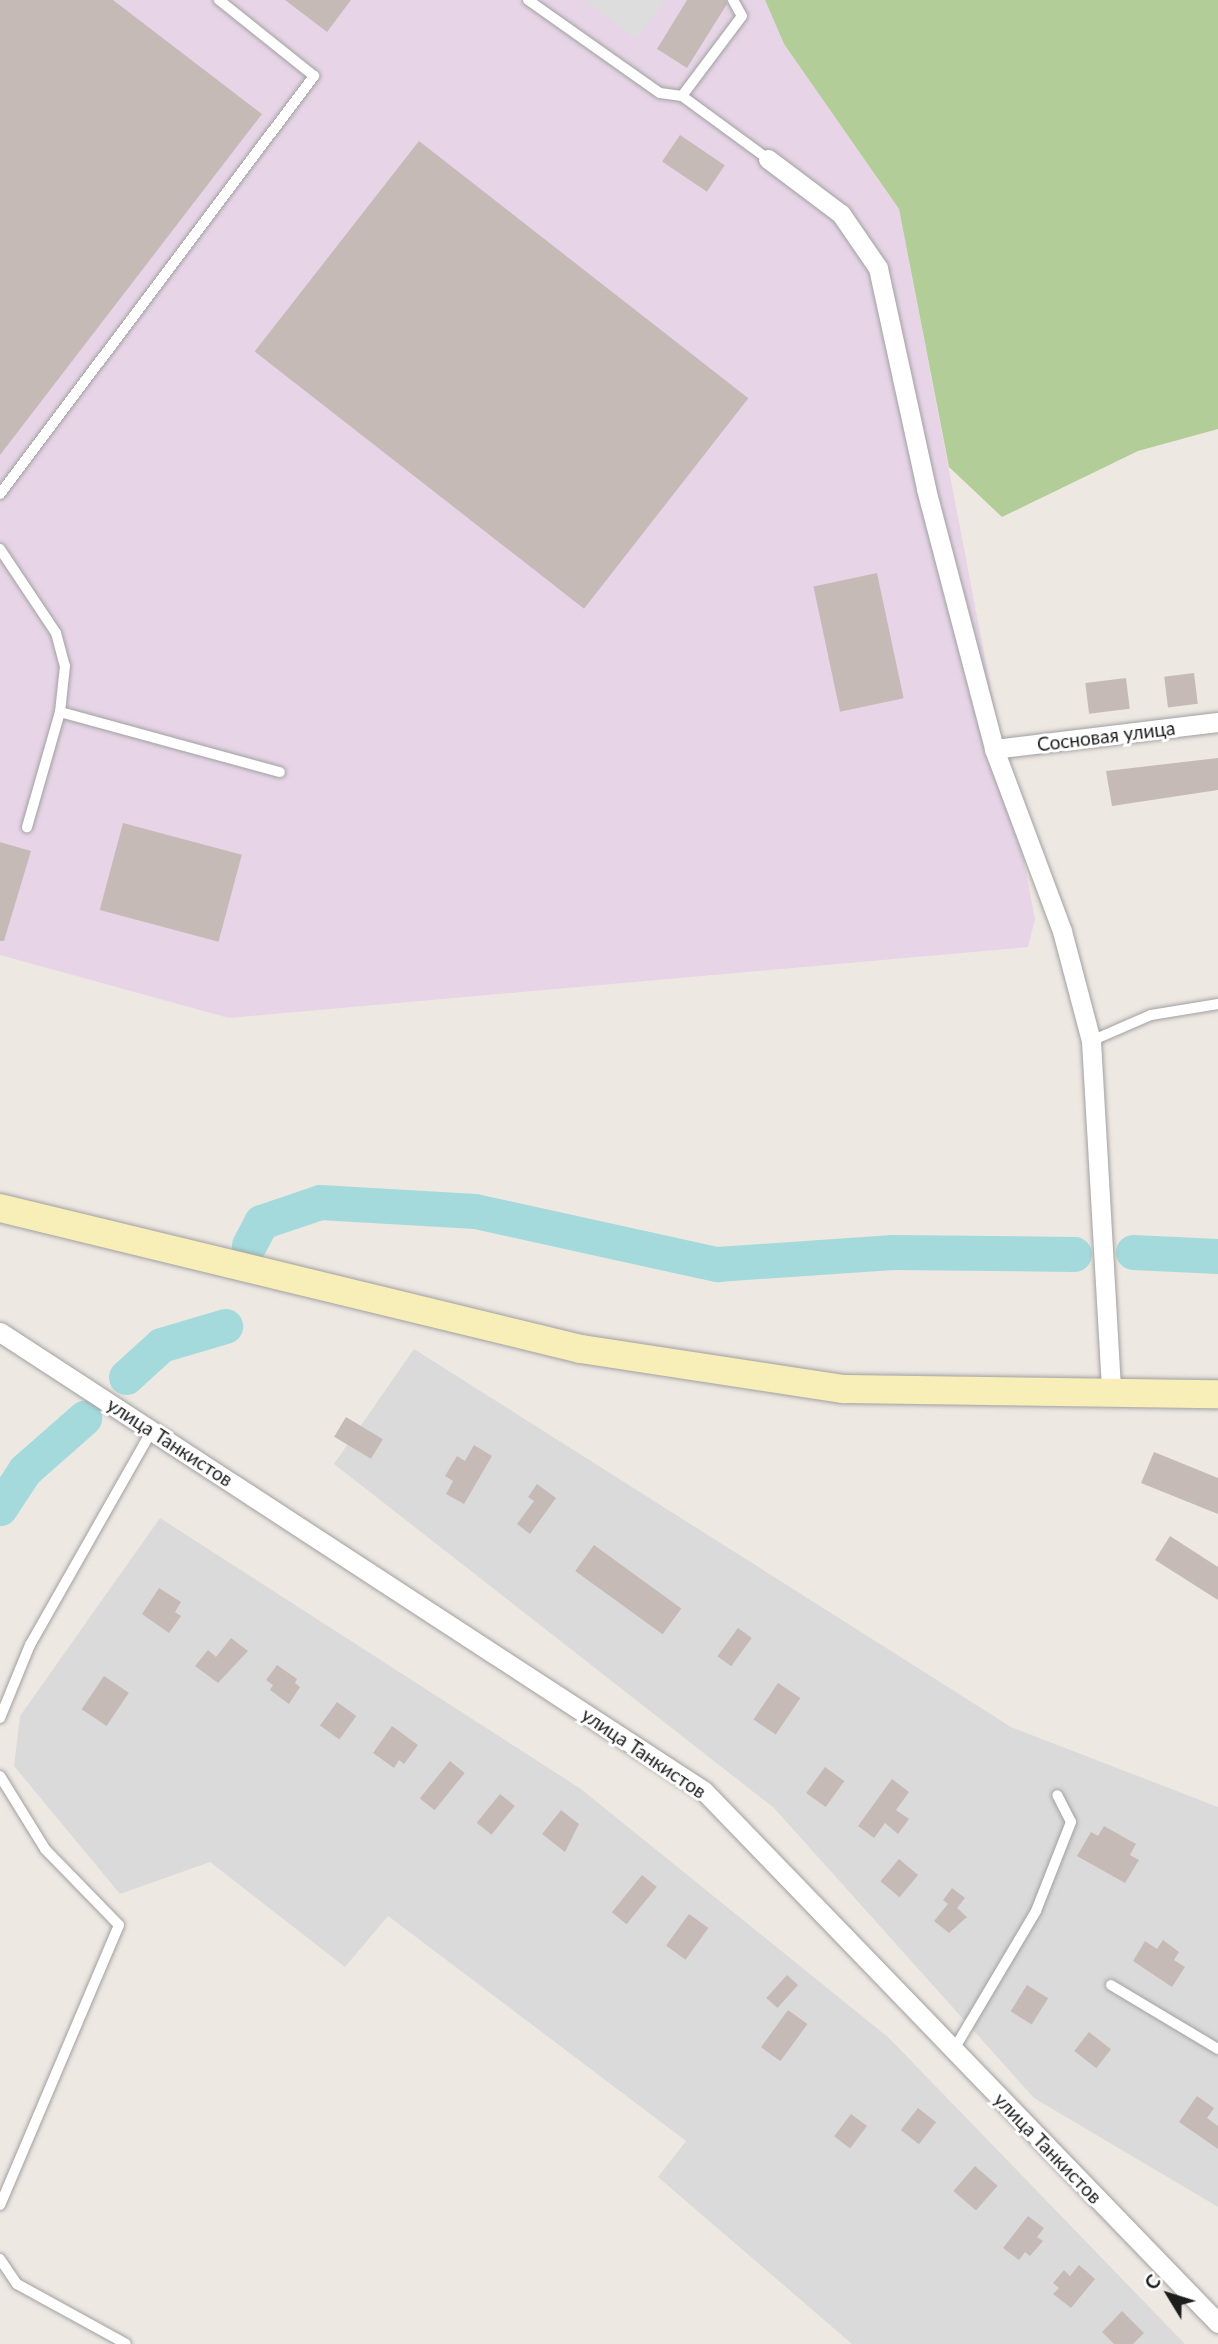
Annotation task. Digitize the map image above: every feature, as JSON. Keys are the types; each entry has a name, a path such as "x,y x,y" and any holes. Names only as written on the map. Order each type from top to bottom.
{"main road":[{"path":"0,1208 580,1349 843,1389 1218,1394"}],"street":[{"path":"768,159 841,214 878,268 926,489 995,749 1062,931 1091,1041 1111,1393"},
{"name":"Сосновая улица","path":"995,749 1218,722"},
{"name":"улица Танкистов","path":"0,1332 704,1791 1218,2323"}],"lane":[{"path":"0,494 314,75 219,0"},
{"path":"528,0 660,93 682,96 768,159"},
{"path":"682,96 742,16 733,0"},
{"path":"0,549 56,633 65,666 60,712 27,827"},
{"path":"60,712 280,772"},
{"path":"1091,1041 1151,1015 1218,1004"},
{"path":"0,1718 30,1645 152,1430"},
{"path":"0,1776 45,1849 119,1925 0,2205"},
{"path":"953,2051 1036,1912 1071,1822 1056,1795"},
{"path":"1111,1985 1218,2049"},
{"path":"0,2259 17,2284 126,2344"}],"shaded area":[{"path":"0,0 765,0 784,44 899,209 1035,919 1028,947 229,1018 0,955"},
{"path":"585,0 666,0 636,39"},
{"path":"414,1349 1011,1727 1218,1807 1218,2207 1034,2098 774,1808 334,1464"},
{"path":"160,1518 581,1789 889,2038 1185,2344 852,2344 658,2177 686,2141 388,1916 345,1967 210,1862 120,1894 14,1766 20,1716"}],"green space":[{"path":"765,0 1218,0 1218,429 1138,451 1002,517 949,467 899,209 784,44"}],"building":[{"path":"0,0 113,0 262,114 0,455"},
{"path":"285,0 351,0 327,32"},
{"path":"687,0 726,0 727,4 687,68 657,49"},
{"path":"680,135 725,165 707,192 662,162"},
{"path":"419,141 748,398 584,609 255,351"},
{"path":"877,573 904,698 840,712 813,587"},
{"path":"1194,673 1198,704 1168,707 1164,677"},
{"path":"1126,678 1130,709 1089,714 1085,683"},
{"path":"1218,758 1218,790 1112,806 1106,771"},
{"path":"123,823 242,855 219,942 100,910"},
{"path":"0,842 31,851 4,941 0,941"},
{"path":"346,1417 383,1439 371,1459 334,1437"},
{"path":"474,1445 492,1456 464,1504 446,1494 453,1481 445,1476 457,1456 465,1461"},
{"path":"1154,1452 1218,1478 1218,1514 1141,1483"},
{"path":"537,1484 556,1498 530,1534 517,1524 534,1501 528,1497"},
{"path":"1170,1536 1218,1567 1218,1600 1155,1560"},
{"path":"594,1545 681,1608 663,1634 575,1571"},
{"path":"159,1588 181,1602 175,1612 181,1616 169,1633 142,1614"},
{"path":"738,1628 752,1638 731,1666 717,1656"},
{"path":"231,1638 248,1651 218,1683 195,1666 208,1650 216,1657"},
{"path":"277,1665 297,1679 295,1683 300,1687 289,1704 270,1690 273,1685 266,1680"},
{"path":"104,1676 129,1693 107,1726 82,1709"},
{"path":"778,1683 800,1698 776,1735 753,1719"},
{"path":"337,1702 356,1716 339,1740 320,1725"},
{"path":"392,1726 418,1745 404,1764 399,1760 394,1768 373,1753"},
{"path":"450,1761 465,1773 435,1810 420,1798"},
{"path":"825,1767 844,1781 826,1807 806,1793"},
{"path":"892,1779 909,1792 896,1810 909,1819 898,1834 885,1823 874,1838 858,1826"},
{"path":"500,1794 515,1806 491,1835 477,1823"},
{"path":"561,1810 579,1824 565,1852 542,1834"},
{"path":"1104,1826 1136,1844 1130,1855 1139,1860 1125,1883 1077,1856 1091,1832 1098,1836"},
{"path":"899,1859 918,1875 900,1897 880,1881"},
{"path":"642,1875 657,1887 627,1924 612,1912"},
{"path":"952,1888 965,1898 957,1908 967,1917 949,1933 934,1921 948,1904 943,1900"},
{"path":"689,1914 708,1928 685,1960 666,1946"},
{"path":"1163,1940 1179,1952 1174,1960 1185,1967 1172,1987 1133,1961 1145,1941 1157,1949"},
{"path":"787,1975 798,1985 777,2008 766,1998"},
{"path":"1027,1985 1048,1998 1032,2025 1011,2011"},
{"path":"788,2010 807,2024 780,2061 761,2047"},
{"path":"1089,2032 1111,2049 1096,2068 1074,2051"},
{"path":"1197,2096 1214,2108 1207,2118 1218,2126 1218,2149 1179,2122"},
{"path":"918,2108 936,2122 919,2144 901,2130"},
{"path":"851,2114 867,2126 850,2148 834,2136"},
{"path":"975,2166 998,2186 976,2211 953,2191"},
{"path":"1028,2216 1044,2228 1037,2237 1043,2241 1030,2256 1025,2252 1019,2260 1003,2248"},
{"path":"1079,2265 1095,2279 1071,2308 1053,2294 1059,2288 1053,2283 1064,2270 1070,2276"},
{"path":"1122,2311 1144,2333 1133,2344 1114,2344 1102,2332"}],"waterway":[{"path":"249,1245 261,1222 320,1202 475,1211 717,1264 893,1252 1074,1254"},
{"path":"1133,1252 1218,1256"},
{"path":"126,1377 161,1345 225,1326"},
{"path":"0,1508 25,1470 84,1418"}]}
